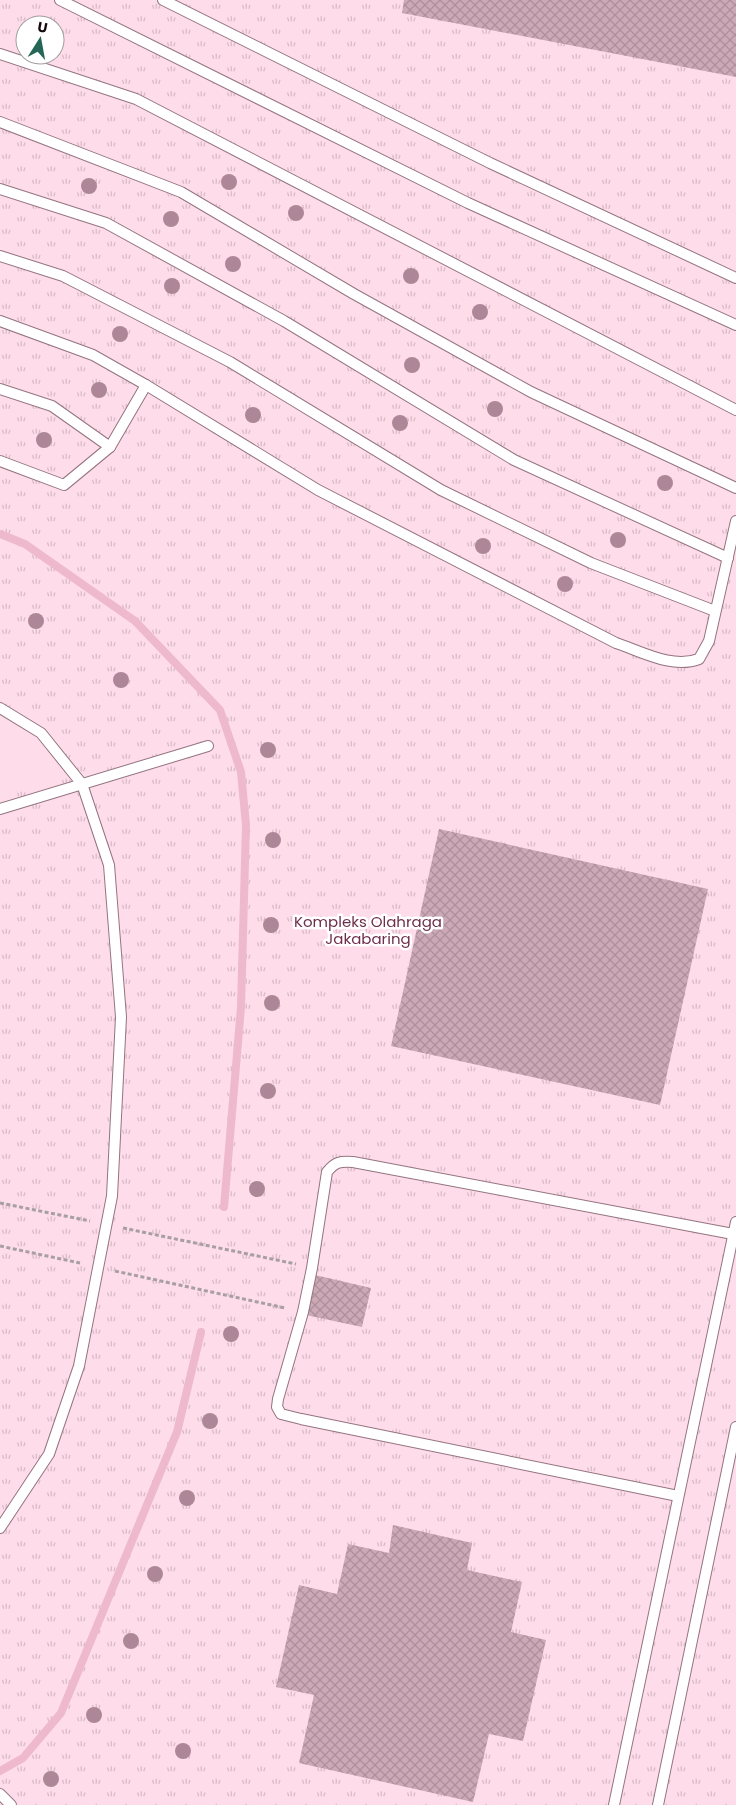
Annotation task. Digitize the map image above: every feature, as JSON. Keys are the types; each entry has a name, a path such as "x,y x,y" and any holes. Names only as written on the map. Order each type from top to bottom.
{"lane":[{"path":"60,0 468,203 736,326"},
{"path":"163,0 490,163 736,278"},
{"path":"0,54 136,100 736,410"},
{"path":"0,122 181,192 354,294 531,392 736,488"},
{"path":"0,189 106,223 284,321 514,460 728,558"},
{"path":"0,256 63,276 230,362 441,490 591,563 715,611"},
{"path":"0,321 93,355 146,385 318,490 616,643 668,661 689,663 699,659 708,641 736,520"},
{"path":"0,461 64,485 110,447 146,385"},
{"path":"0,389 52,406 110,447"},
{"path":"0,708 41,733 82,784 109,865 121,1017 112,1196 79,1366 49,1454 0,1528"},
{"path":"0,809 208,746"},
{"path":"678,1496 281,1414 277,1407 278,1399 304,1312 328,1172 334,1164 342,1161 733,1234"},
{"path":"614,1805 736,1222"},
{"path":"658,1805 736,1427"},
{"path":"1,1795 12,1805"}],"path":[{"path":"0,1203 312,1268"},
{"path":"0,1246 304,1312"}],"green space":[{"name":"Kompleks Olahraga Jakabaring","path":"0,0 736,0 736,1805 0,1805"},
{"path":"0,711 35,736 69,777 0,798"}],"building":[{"path":"404,0 736,0 736,77 402,13"},
{"path":"439,829 708,889 660,1105 391,1046"},
{"path":"315,1275 371,1288 362,1327 306,1315"},
{"path":"393,1525 472,1543 467,1570 522,1582 511,1632 546,1640 523,1741 489,1734 473,1802 299,1763 314,1695 276,1687 299,1585 337,1594 348,1544 389,1553"}],"waterway":[{"path":"0,534 25,544 135,621 220,710 241,772 246,825 241,1007 224,1207"},
{"path":"0,1771 23,1758 61,1713 177,1432 201,1332"}]}
